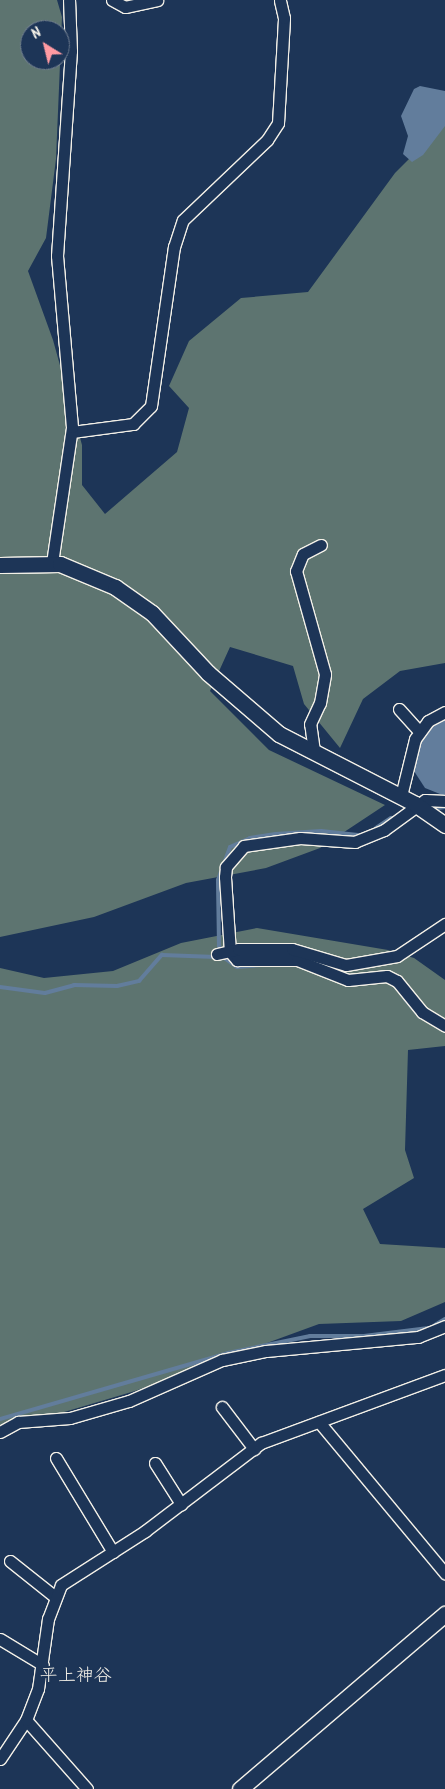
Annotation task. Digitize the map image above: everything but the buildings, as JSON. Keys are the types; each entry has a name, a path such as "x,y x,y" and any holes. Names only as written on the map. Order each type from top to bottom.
{"street":[{"path":"52,563 72,432 71,384 57,256 70,51 69,0"},
{"path":"112,0 125,6 157,0"},
{"path":"72,432 133,424 151,406 174,247 183,220 267,140 278,123 284,18 280,0"},
{"path":"314,751 310,724 320,703 324,674 296,571 303,554 321,545"},
{"path":"0,565 52,563 101,580 132,598 152,613 208,674 279,734 401,796 445,825"},
{"path":"399,709 420,732"},
{"path":"401,796 420,732 428,721 445,712"},
{"path":"445,801 425,800 415,804 405,816 356,842 300,838 252,844 236,852 226,867 225,877 230,952 242,962 297,960 348,980 387,976 398,981 422,1012 445,1026"},
{"path":"217,954 292,949 346,965 397,956 445,924"},
{"path":"0,1432 18,1422 70,1418 129,1402 222,1360 266,1351 418,1337 445,1326"},
{"path":"0,1760 26,1720 43,1665 54,1596 61,1585 113,1552 254,1449 319,1422 445,1375"},
{"path":"222,1407 254,1449"},
{"path":"319,1422 445,1573"},
{"path":"56,1458 113,1552"},
{"path":"155,1463 181,1504"},
{"path":"10,1561 54,1596"},
{"path":"240,1789 445,1614"},
{"path":"0,1639 43,1665"},
{"path":"26,1720 87,1789"}],"green space":[{"path":"0,0 57,0 62,17 62,20 20,20 20,70 60,70 56,159 46,238 28,271 53,340 82,445 82,485 105,514 177,452 189,408 169,386 189,341 241,298 308,292 395,173 445,123 445,663 400,671 363,699 340,748 304,704 293,666 230,647 210,691 269,750 385,805 320,848 266,868 186,883 94,917 0,937"},
{"path":"257,928 388,950 414,958 445,980 445,1046 408,1050 405,1150 414,1178 363,1209 380,1244 445,1248 445,1302 401,1321 319,1324 135,1391 0,1431 0,968 44,978 113,971 181,943"}],"water":[{"path":"420,86 445,91 445,126 423,155 412,162 403,154 408,136 401,116 414,89"},
{"path":"445,717 445,796 425,788 412,768 420,740 431,724"}],"waterway":[{"path":"431,809 445,807"},
{"path":"376,828 391,818"},
{"path":"261,965 237,967 223,957 219,946 218,880 230,847 250,838 276,834 321,831 358,835"},
{"path":"0,987 45,993 74,985 117,986 139,981 162,955 216,957"},
{"path":"405,999 420,1017"},
{"path":"435,1325 445,1319"},
{"path":"0,1419 228,1353 310,1336 364,1336 429,1328"}],"district":[{"name":"平上神谷","path":"76,1677"}]}
